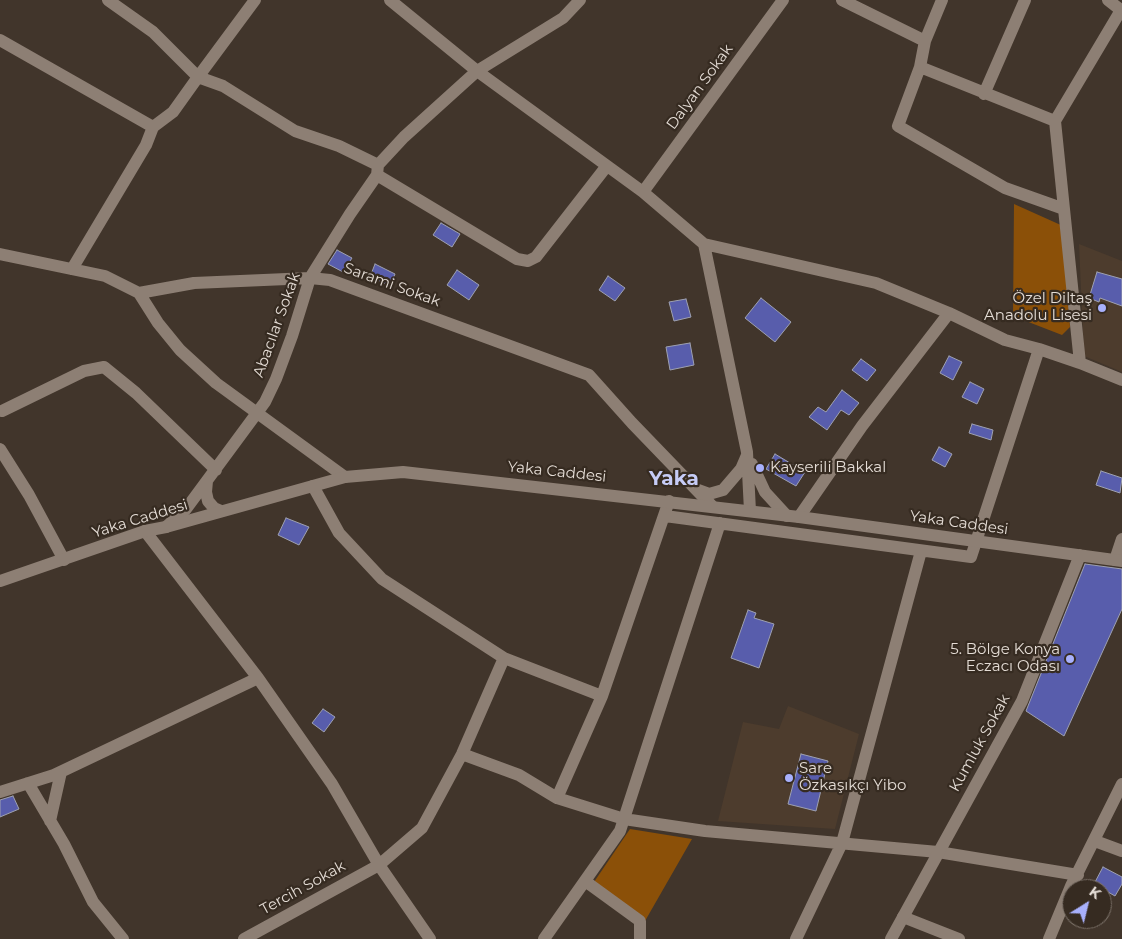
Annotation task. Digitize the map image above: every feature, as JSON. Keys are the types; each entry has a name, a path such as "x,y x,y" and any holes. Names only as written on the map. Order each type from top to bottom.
{"street":[{"path":"108,0 153,32 198,77 223,86 295,131 339,146 517,259 528,261 536,257 606,167"},
{"path":"72,269 146,145 153,127 173,112 255,0"},
{"path":"390,0 477,71 606,167 643,192 704,244 876,284 949,313 1005,340 1039,349 1122,380"},
{"name":"Abacılar Sokak","path":"166,527 186,509 256,413 276,379 310,278 378,170 404,137 477,71 563,18 580,0"},
{"name":"Dalyan Sokak","path":"643,192 783,0"},
{"path":"842,0 925,41"},
{"path":"942,0 925,41 920,67 898,126 1005,188 1064,209"},
{"path":"984,94 1025,0"},
{"path":"1080,364 1055,121 1121,10 1108,0"},
{"path":"0,40 153,127"},
{"path":"920,67 1055,121"},
{"path":"704,244 747,452 750,511"},
{"path":"0,254 105,276 139,293 158,323 180,350 216,384 345,477"},
{"name":"Sarami Sokak","path":"139,293 194,283 310,278 330,280 589,375 713,506"},
{"path":"747,452 765,492 793,516 949,313"},
{"path":"665,516 971,557 1039,349"},
{"path":"0,411 84,371 104,367 136,393 216,470"},
{"path":"0,449 29,495 64,560"},
{"path":"694,488 709,494 723,490 741,469 747,452"},
{"name":"Yaka Caddesi","path":"0,581 145,531 166,527 345,477 403,472 713,506 1118,561"},
{"path":"207,481 206,492 208,501 214,508 220,511"},
{"path":"313,486 339,533 382,580 504,658 602,696"},
{"path":"557,798 602,696 669,501"},
{"path":"544,939 620,831 720,523"},
{"path":"145,531 258,678 332,784 379,865 429,939"},
{"path":"1118,561 1122,538"},
{"path":"796,939 842,842 921,551"},
{"name":"Kumluk Sokak","path":"891,939 1022,701 1080,555"},
{"name":"Tercih Sokak","path":"244,939 379,865 422,828 462,754 504,658"},
{"path":"0,792 61,772 258,678"},
{"path":"462,754 519,775 557,798 624,819 705,831 938,852 1078,875"},
{"path":"50,821 61,772"},
{"path":"28,783 93,902 122,939"},
{"path":"1049,939 1121,787"},
{"path":"1095,841 1122,851"},
{"path":"585,881 640,921 640,939"},
{"path":"903,917 959,939"}],"shaded area":[{"path":"1014,204 1063,226 1070,327 1062,335 1013,316"},
{"name":"Özel Diltaş Anadolu Lisesi","path":"1079,244 1122,261 1122,372 1084,356"},
{"name":"Sare Özkaşıkçı Yibo","path":"788,706 859,734 835,829 718,821 743,722 779,729"},
{"path":"630,829 692,839 645,921 594,882"}],"building":[{"path":"441,223 460,234 452,247 433,235"},
{"path":"337,250 352,258 343,272 328,264"},
{"path":"375,264 395,274 390,286 370,277"},
{"path":"457,270 479,285 469,300 447,285"},
{"path":"1097,272 1122,279 1122,306 1100,298 1099,302 1089,298"},
{"path":"608,276 625,288 615,301 599,290"},
{"path":"761,298 791,322 775,342 745,318"},
{"path":"686,299 691,317 674,321 669,302"},
{"path":"690,343 694,365 670,370 666,347"},
{"path":"949,356 962,362 953,380 940,373"},
{"path":"861,359 876,370 867,381 852,370"},
{"path":"970,382 984,389 977,404 962,397"},
{"path":"842,390 859,403 849,415 841,410 827,430 809,417 818,407 826,412"},
{"path":"972,424 993,430 991,440 969,433"},
{"path":"939,447 952,454 945,467 932,460"},
{"path":"775,454 805,472 796,486 766,469"},
{"path":"1101,471 1122,478 1120,493 1096,485"},
{"path":"286,518 309,527 299,545 278,535"},
{"name":"5. Bölge Konya Eczacı Odası","path":"1085,564 1122,569 1122,609 1064,736 1026,711"},
{"path":"748,610 756,613 754,618 774,624 759,668 731,658"},
{"path":"323,709 335,717 324,732 312,723"},
{"path":"801,754 828,761 816,811 788,804"},
{"path":"13,796 19,809 0,817 0,800"},
{"path":"1103,867 1122,877 1122,884 1115,896 1112,894 1112,879 1097,879"}],"place":[{"name":"Özel Diltaş Anadolu Lisesi","path":"1102,308"},
{"name":"Kayserili Bakkal","path":"760,468"},
{"name":"5. Bölge Konya Eczacı Odası","path":"1070,659"},
{"name":"Sare Özkaşıkçı Yibo","path":"789,778"}],"district":[{"name":"Yaka","path":"674,479"}]}
